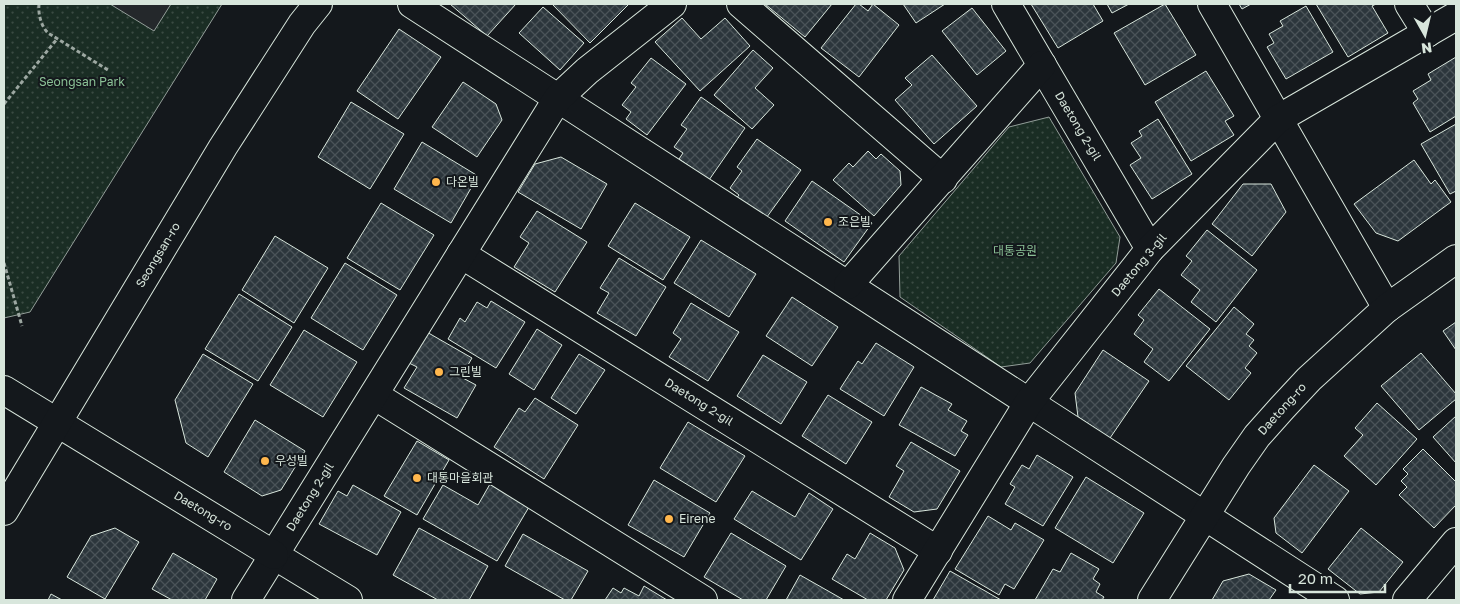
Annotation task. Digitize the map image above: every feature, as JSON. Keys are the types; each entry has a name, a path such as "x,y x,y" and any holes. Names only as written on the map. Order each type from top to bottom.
{"street":[{"name":"Seongsan-ro","path":"4,511 223,147 302,24 318,4"},
{"path":"412,4 1335,600"},
{"name":"Daetong 2-gil","path":"246,600 558,98 595,65 672,4"},
{"path":"740,4 943,179"},
{"name":"Daetong 2-gil","path":"1006,4 1150,249"},
{"path":"1212,4 1387,308"},
{"path":"1409,4 1427,33"},
{"name":"Daetong 3-gil","path":"907,600 1029,402 1150,249 1278,119 1456,16"},
{"path":"848,285 1042,65"},
{"name":"Daetong 2-gil","path":"460,254 938,550"},
{"name":"Daetong-ro","path":"1152,600 1204,515 1257,436 1308,380 1387,308 1456,259"},
{"name":"Daetong-ro","path":"4,390 348,600"},
{"path":"374,395 703,600"},
{"path":"1406,600 1456,542"}],"path":[{"path":"39,4 39,12 45,30 108,70"},
{"path":"4,104 57,39"},
{"path":"4,263 22,326"}],"green space":[{"name":"Seongsan Park","path":"4,4 222,4 30,312 4,318"},
{"name":"대통공원","path":"1049,117 1120,237 1116,263 1030,363 1001,367 900,297 899,256 1009,127"}],"shaded area":[{"path":"110,4 171,4 154,31"}],"building":[{"path":"450,4 516,4 487,36"},
{"path":"552,4 629,4 590,43"},
{"path":"765,4 832,4 805,37"},
{"path":"856,4 859,4 868,11 873,4 899,25 859,77 821,48"},
{"path":"903,4 945,4 916,23"},
{"path":"1031,4 1093,4 1103,21 1058,48"},
{"path":"1107,4 1129,4 1112,13"},
{"path":"1165,4 1196,55 1145,85 1114,33"},
{"path":"1239,4 1251,4 1242,9"},
{"path":"1316,4 1376,4 1372,6 1388,33 1348,57"},
{"path":"1306,6 1333,52 1286,79 1267,47 1274,43 1269,34 1283,26 1280,21"},
{"path":"543,7 584,43 560,70 519,33"},
{"path":"972,8 1006,51 977,75 942,31"},
{"path":"682,18 701,39 725,18 750,46 700,91 655,42"},
{"path":"399,29 441,57 398,119 357,91"},
{"path":"753,50 773,68 755,88 774,105 752,129 714,95"},
{"path":"932,55 977,106 934,144 895,100 912,85 905,78"},
{"path":"1456,57 1456,116 1430,132 1413,103 1418,99 1413,91 1431,80 1428,74"},
{"path":"651,58 686,84 647,135 626,119 631,112 622,105 636,87 631,83"},
{"path":"1206,71 1234,116 1225,121 1234,135 1191,161 1155,102"},
{"path":"463,82 496,104 502,120 477,157 432,127"},
{"path":"701,97 745,128 709,180 679,159 683,153 674,147 687,129 681,125"},
{"path":"351,102 404,134 370,189 318,157"},
{"path":"1158,119 1192,174 1152,199 1130,165 1141,158 1131,143 1142,136 1139,131"},
{"path":"1456,124 1456,191 1450,194 1421,144"},
{"path":"757,139 801,170 764,221 735,200 739,195 730,188 742,171 737,167"},
{"name":"다온빌","path":"422,142 478,176 451,223 394,189"},
{"path":"868,151 876,159 881,154 900,171 901,185 874,216 833,180 849,163 853,167"},
{"path":"561,157 607,184 581,229 518,192 535,164"},
{"path":"1414,160 1431,184 1435,180 1451,202 1398,241 1376,233 1354,204"},
{"name":"조은빌","path":"812,181 872,223 844,262 785,221"},
{"path":"1243,184 1271,184 1286,212 1252,256 1212,224"},
{"path":"381,203 434,235 400,290 347,258"},
{"path":"635,203 690,237 663,280 608,246"},
{"path":"537,211 587,242 555,292 514,267 529,243 520,237"},
{"path":"1207,230 1257,270 1216,322 1191,302 1200,290 1181,275 1192,261 1186,256"},
{"path":"275,236 328,268 294,323 242,290"},
{"path":"701,240 756,274 729,317 674,283"},
{"path":"619,258 666,287 636,336 597,313 609,293 600,288"},
{"path":"345,263 397,295 363,350 311,318"},
{"path":"1159,289 1210,329 1169,381 1144,362 1153,349 1134,334 1144,320 1138,315"},
{"path":"239,294 292,327 258,381 205,349"},
{"path":"792,297 838,327 812,366 766,336"},
{"path":"491,301 525,322 496,368 448,339 460,318 465,322 477,302 487,308"},
{"path":"691,303 739,332 708,381 669,357 681,339 673,333"},
{"path":"1234,307 1254,324 1246,334 1254,340 1249,346 1257,353 1245,368 1251,373 1229,400 1186,366"},
{"path":"1456,322 1456,350 1443,331"},
{"path":"537,329 562,345 534,390 509,374"},
{"path":"304,330 357,362 323,417 270,385"},
{"name":"그린빌","path":"425,331 472,358 461,377 476,385 457,418 404,388 417,367 407,362"},
{"path":"876,343 914,367 884,416 840,389 858,361 862,364"},
{"path":"1103,350 1149,381 1110,438 1078,417 1075,393"},
{"path":"1421,353 1456,394 1456,399 1419,430 1381,386"},
{"path":"203,354 253,384 208,457 186,443 175,400"},
{"path":"579,354 605,370 576,414 551,398"},
{"path":"763,355 807,382 781,424 737,396"},
{"path":"921,387 952,404 948,410 967,421 961,431 968,435 955,456 899,425"},
{"path":"828,395 872,422 846,464 802,436"},
{"path":"535,398 578,425 544,479 494,447 519,408 525,412"},
{"path":"1377,403 1417,439 1376,485 1344,456 1363,435 1355,428"},
{"path":"1456,416 1456,463 1433,437"},
{"name":"우성빌","path":"255,420 305,451 281,490 262,496 224,472"},
{"path":"688,422 745,456 716,502 660,468"},
{"name":"대통마을회관","path":"417,441 449,460 417,515 384,496"},
{"path":"911,442 960,471 937,509 914,512 889,497 904,471 896,466"},
{"path":"1423,449 1456,482 1456,505 1434,528 1399,495 1407,487 1401,481 1408,474 1403,469"},
{"path":"1037,455 1073,477 1043,526 1005,504 1015,487 1010,484 1022,465 1029,469"},
{"path":"1314,465 1349,491 1302,553 1276,533 1274,518"},
{"path":"1086,477 1144,513 1113,563 1055,528"},
{"name":"Eirene","path":"654,480 710,513 684,557 628,525"},
{"path":"490,484 529,507 497,561 423,519 443,485 478,505"},
{"path":"353,485 401,512 377,555 319,524 338,491 347,496"},
{"path":"752,491 795,517 809,493 833,509 801,560 734,519"},
{"path":"988,516 1011,530 1015,523 1044,540 1014,589 1005,584 999,595 955,569"},
{"path":"115,528 139,542 105,599 67,577 91,536"},
{"path":"419,528 488,566 469,600 438,600 393,575"},
{"path":"1361,528 1403,562 1379,592 1360,594 1328,569"},
{"path":"731,533 786,566 766,600 743,600 704,577"},
{"path":"870,533 895,548 904,570 886,600 868,600 832,579 847,554 855,559"},
{"path":"523,534 588,571 571,600 565,600 505,566"},
{"path":"173,553 217,579 205,600 172,600 152,589"},
{"path":"1071,553 1099,569 1093,579 1100,584 1096,592 1104,597 1102,600 1035,600 1053,569 1060,572"},
{"path":"950,571 1001,600 933,600"},
{"path":"1249,574 1276,590 1269,600 1212,600 1223,581"},
{"path":"800,575 844,600 786,600"},
{"path":"644,586 667,600 605,600 613,588 621,593 624,588 639,596"},
{"path":"51,594 62,600 48,600"}],"place":[{"name":"다온빌","path":"436,182"},
{"name":"조은빌","path":"828,222"},
{"name":"그린빌","path":"439,372"},
{"name":"우성빌","path":"265,461"},
{"name":"대통마을회관","path":"417,478"},
{"name":"Eirene","path":"669,519"}]}
